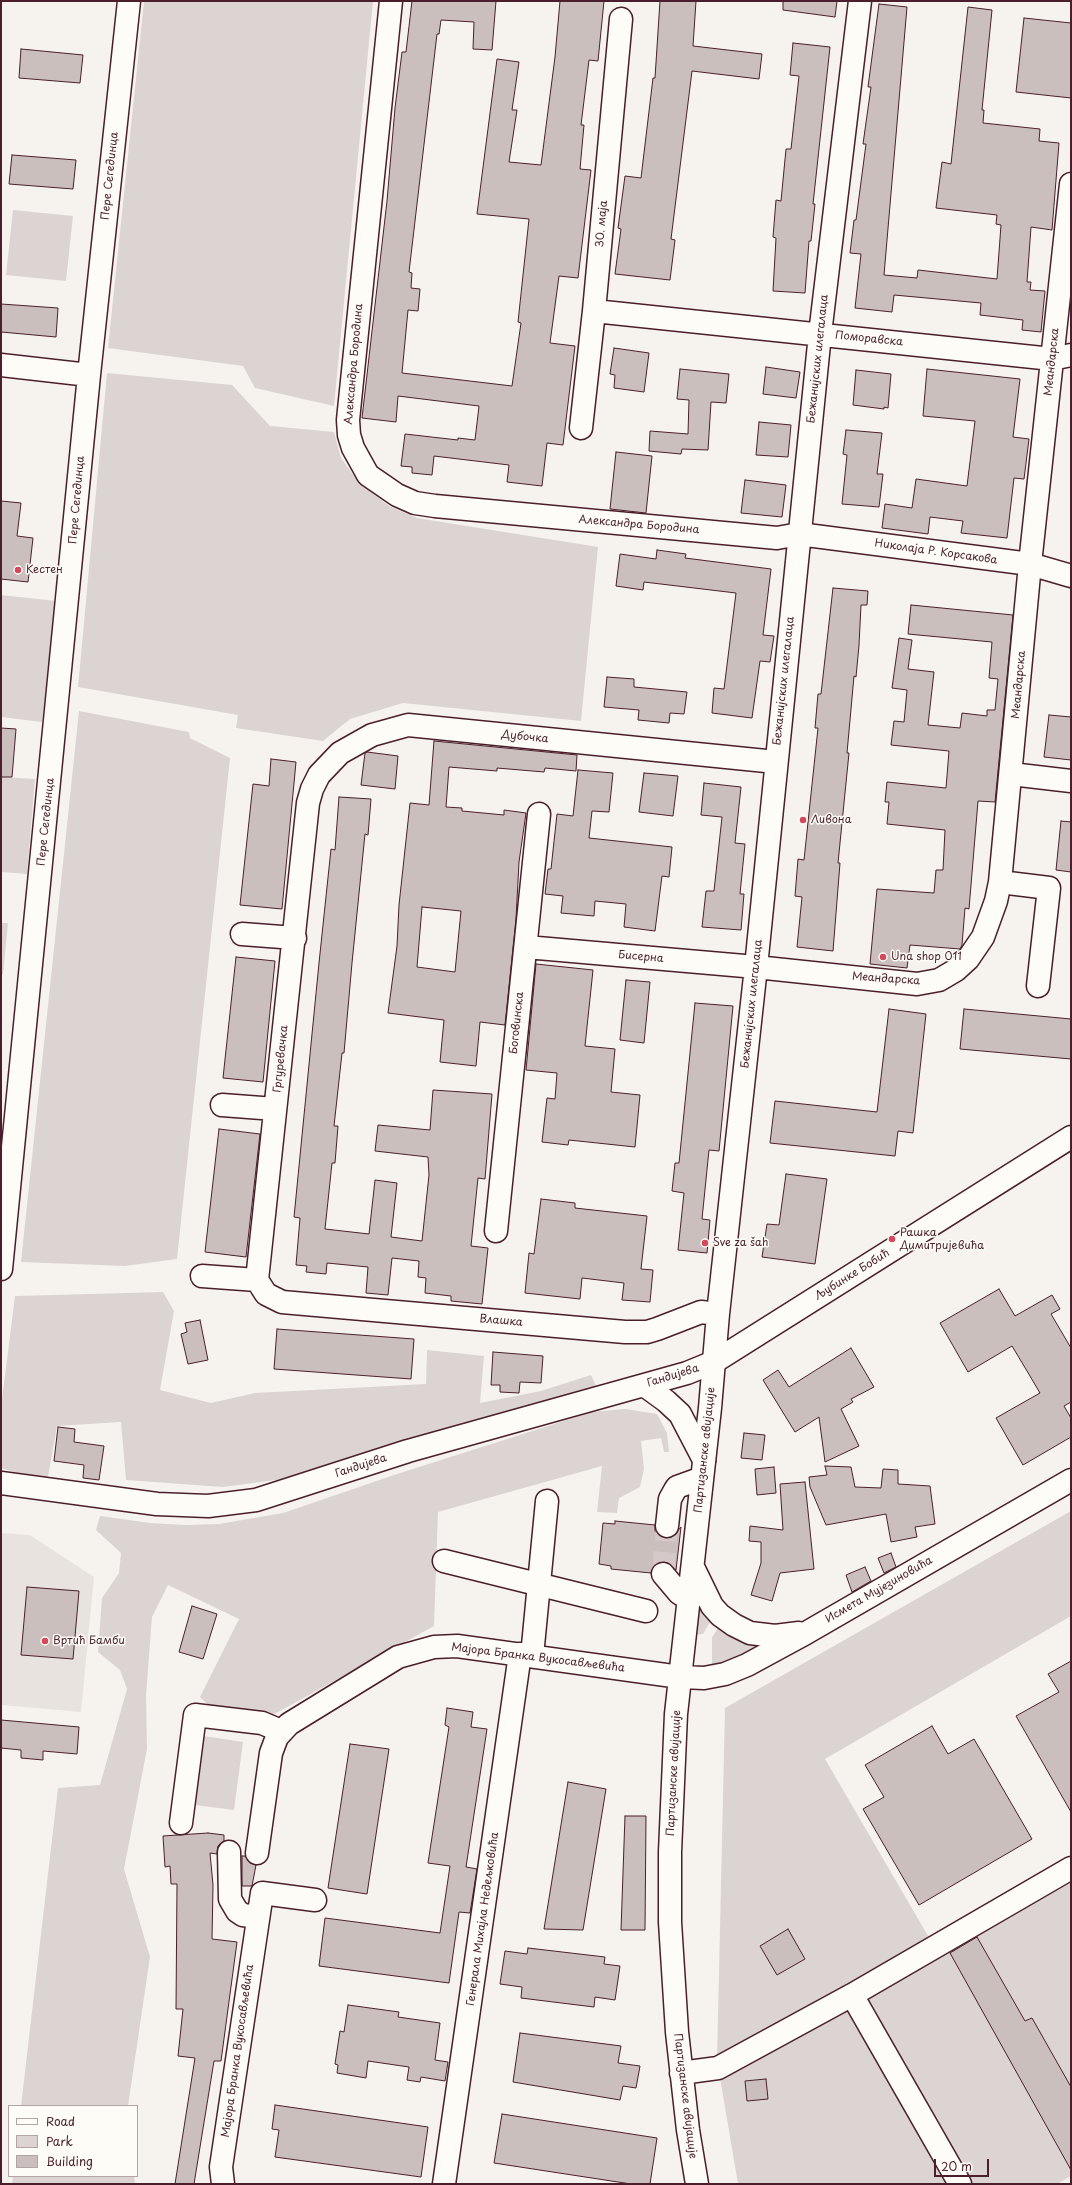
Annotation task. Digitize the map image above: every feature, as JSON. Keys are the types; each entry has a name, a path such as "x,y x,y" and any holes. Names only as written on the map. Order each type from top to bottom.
{"street":[{"name":"Пере Сегединца","path":"1,1269 89,375 129,1"},
{"name":"Александра Бородина","path":"391,1 348,420 349,436 352,448 368,475 397,495 415,503 435,506 777,538 799,534"},
{"name":"Бежанијских илегалаца","path":"714,1362 756,967 820,334 860,1"},
{"name":"30. маја","path":"581,428 594,311 620,19"},
{"name":"Меандарска","path":"756,967 917,984 939,980 956,970 968,959 983,937 996,901 1000,882 1030,564 1061,357 1071,184"},
{"name":"Поморавска","path":"594,311 1061,357"},
{"path":"1,365 89,375"},
{"name":"Николаја Р. Корсакова","path":"799,534 1030,564 1071,576"},
{"name":"Дубочка","path":"308,803 312,789 319,775 340,753 372,735 408,725 776,762"},
{"path":"1011,774 1071,781"},
{"name":"Гргуревачка","path":"257,1280 295,938 308,803"},
{"name":"Боговинска","path":"496,1231 539,814"},
{"path":"1000,882 1049,888 1038,986"},
{"path":"242,934 295,938"},
{"name":"Бисерна","path":"526,947 756,967"},
{"path":"222,1105 276,1109"},
{"name":"Љубинке Бобић","path":"714,1362 1071,1137"},
{"path":"202,1276 257,1280"},
{"name":"Влашка","path":"257,1280 266,1294 282,1302 638,1332 657,1329 701,1312 718,1314"},
{"name":"Гандијева","path":"1,1483 157,1504 208,1506 246,1501 268,1496 408,1451 687,1373 714,1362"},
{"name":"Партизанске авијације","path":"697,2184 682,2073 674,1997 670,1888 674,1762 680,1677 690,1600 714,1362"},
{"path":"644,1385 666,1401 680,1414 703,1469 675,1490 670,1499 667,1526"},
{"name":"Исмета Мујезиновића","path":"680,1677 704,1678 725,1674 748,1665 1071,1480"},
{"name":"Генерала Михајла Недељковића","path":"444,2184 526,1655 539,1584 547,1502"},
{"path":"444,1561 646,1611"},
{"path":"693,1566 712,1606 720,1615 734,1625 750,1633 775,1636 806,1633"},
{"path":"663,1574 679,1593 690,1600"},
{"name":"Мајора Бранка Вукосављевића","path":"257,1853 271,1753 275,1739 281,1731 289,1724 383,1665 419,1650 434,1647 457,1646 680,1677"},
{"path":"181,1823 195,1715 262,1723 281,1731"},
{"path":"229,1852 230,1899 237,1911 243,1915 258,1917"},
{"path":"682,2073 718,2068 852,1995 1071,1868"},
{"name":"Мајора Бранка Вукосављевића","path":"223,2184 221,2167 262,1894 315,1900"},
{"path":"852,1995 960,2184"}],"shaded area":[{"name":"Вртић Бамби","path":"1,1533 30,1535 94,1577 81,1712 1,1705"}],"green space":[{"path":"144,1 373,1 334,406 255,388 243,366 108,348"},
{"path":"13,210 73,216 66,281 6,275"},
{"path":"107,373 232,385 270,426 334,432 341,458 360,484 389,506 417,518 598,547 581,721 403,703 350,719 323,741 236,728 238,715 78,687"},
{"path":"1,595 56,601 42,722 1,717"},
{"path":"79,711 189,732 190,738 230,758 177,1259 125,1266 21,1262"},
{"path":"1,777 35,779 27,874 1,872"},
{"path":"1,923 8,923 3,974 1,974"},
{"path":"163,1292 174,1311 160,1390 211,1403 255,1393 426,1384 427,1350 484,1356 480,1403 541,1391 591,1375 597,1388 291,1478 223,1487 126,1480 121,1422 57,1426 47,1482 1,1468 1,1407 15,1296"},
{"path":"625,1409 657,1414 667,1433 669,1452 664,1452 661,1438 641,1441 644,1469 640,1487 619,1498 617,1513 597,1512 602,1466 438,1512 434,1626 269,1717 217,1713 200,1697 239,1619 168,1585 152,1617 146,1695 147,1749 124,1869 150,1957 128,2105 21,2105 58,1788 100,1785 127,1689 120,1670 98,1652 102,1598 119,1573 121,1553 96,1530 100,1516 150,1523 186,1525 219,1524 283,1513 397,1474 592,1412"},
{"path":"1071,1511 1071,1616 825,1759 938,1953 1071,1874 1071,2176 1057,2184 738,2184 717,2060 725,1708"},
{"path":"699,1599 713,1617 703,1634 693,1635"},
{"path":"721,1624 763,1644 730,1663 712,1667 712,1637"},
{"path":"204,1736 243,1742 234,1810 195,1805"},
{"path":"13,2177 134,2177 135,2184 12,2184"}],"building":[{"path":"412,1 496,1 492,50 473,49 474,22 441,20 439,34 437,34 409,272 412,273 411,288 420,289 418,311 408,310 402,373 512,386 521,323 518,322 529,219 477,214 497,59 519,62 512,110 517,110 509,162 541,165 555,57 560,1 604,1 598,61 589,60 581,125 584,125 580,169 591,170 578,278 559,276 550,343 575,346 563,445 547,443 542,486 507,482 509,465 434,456 432,475 412,473 412,467 401,466 405,434 458,440 458,438 475,440 479,406 398,396 396,422 362,418 387,201 395,108 402,52 406,52"},
{"path":"660,1 696,1 693,46 762,54 759,79 692,71 671,239 675,240 670,280 615,274 621,229 618,228 625,176 641,178 653,78 655,78"},
{"path":"783,1 837,1 835,17 783,10"},
{"path":"879,4 907,7 884,275 917,278 918,270 997,279 1001,225 996,224 997,215 936,208 942,162 951,164 968,7 992,10 982,110 984,110 983,123 1040,129 1039,141 1059,143 1052,230 1031,227 1027,282 1031,282 1030,290 1045,291 1041,332 1022,330 1023,320 980,315 981,303 894,295 892,312 855,308 861,254 850,253 866,144 863,144 871,87 868,87"},
{"path":"1024,18 1071,23 1071,98 1016,92"},
{"path":"793,43 830,47 813,204 815,204 811,241 809,241 805,293 773,291 776,238 773,237 776,200 781,201 786,149 791,149 799,76 790,75"},
{"path":"21,49 83,55 80,83 19,78"},
{"path":"12,155 76,160 73,189 9,184"},
{"path":"1,304 58,308 56,337 1,332"},
{"path":"614,348 649,353 644,392 614,388 615,375 610,374"},
{"path":"766,367 800,372 796,398 763,394"},
{"path":"680,369 729,374 726,403 711,402 708,450 682,449 681,454 649,451 650,431 688,434 689,400 677,399"},
{"path":"927,369 1020,379 1013,437 1029,439 1024,479 1014,478 1007,538 961,533 963,521 930,517 928,534 882,528 885,504 912,508 916,479 967,486 975,421 923,416"},
{"path":"856,370 891,374 888,408 884,407 884,409 853,405"},
{"path":"759,422 791,425 788,457 756,455"},
{"path":"846,430 882,433 877,474 883,474 879,507 842,504 847,455 843,454"},
{"path":"616,452 652,456 646,513 610,509"},
{"path":"745,480 786,485 782,517 741,513"},
{"path":"1,501 21,503 17,536 33,538 28,582 1,579"},
{"path":"657,550 686,554 685,558 771,569 763,635 774,636 770,662 760,661 752,718 712,713 714,688 724,689 736,593 644,582 643,590 616,586 620,554 656,559"},
{"path":"833,588 868,591 867,605 861,605 856,677 854,676 847,753 849,753 838,863 840,863 833,951 797,947 802,897 795,896 798,859 804,860 818,728 815,728 818,694 821,694"},
{"path":"911,605 1013,615 995,802 978,801 969,909 965,908 962,945 960,949 910,945 907,968 870,964 877,889 934,893 936,870 943,870 945,830 887,824 889,802 885,802 887,782 946,788 949,751 891,745 894,721 904,722 907,690 892,688 899,638 912,640 908,669 934,672 928,725 960,728 962,713 987,716 987,710 995,710 998,679 989,678 992,642 908,634"},
{"path":"607,677 634,679 634,687 687,692 684,714 670,713 669,723 638,720 639,710 604,707"},
{"path":"1049,715 1071,717 1071,760 1044,757"},
{"path":"1,728 16,729 12,777 1,777"},
{"path":"434,741 577,755 576,771 545,768 544,772 497,768 497,771 449,767 446,807 462,808 462,811 504,815 504,810 526,813 519,862 516,919 505,1025 480,1022 476,1066 440,1062 444,1020 388,1013 397,946 399,905 410,803 429,805","holes":["422,907 461,911 455,972 417,967"]},
{"path":"365,753 398,756 395,789 361,785"},
{"path":"271,759 296,762 282,909 240,905 253,784 269,786"},
{"path":"578,770 613,773 609,812 592,811 589,838 672,847 669,877 662,876 655,931 624,927 626,904 595,901 594,916 561,913 563,896 545,894 548,869 551,869 557,814 573,816"},
{"path":"644,773 678,776 673,816 639,812"},
{"path":"704,783 741,787 735,843 745,844 740,894 744,894 741,930 702,927 706,891 714,891 722,817 701,815"},
{"path":"339,797 371,799 368,835 365,834 344,1053 342,1053 334,1126 338,1126 335,1163 332,1163 325,1229 369,1234 375,1180 397,1183 391,1237 422,1241 429,1175 428,1157 375,1151 378,1125 430,1130 433,1090 492,1094 485,1179 478,1178 471,1246 488,1248 482,1304 451,1301 451,1296 425,1293 426,1278 418,1277 419,1261 392,1258 388,1295 366,1293 368,1267 327,1263 326,1274 306,1272 307,1266 296,1265 300,1218 294,1217 331,849 335,850"},
{"path":"1061,821 1071,822 1071,872 1056,870"},
{"path":"236,957 275,961 263,1082 223,1078"},
{"path":"536,964 593,970 585,1046 615,1049 611,1092 640,1095 635,1147 569,1140 568,1145 542,1142 547,1098 555,1099 557,1073 526,1070"},
{"path":"626,980 650,982 644,1043 620,1040"},
{"path":"695,1003 733,1006 719,1151 709,1150 702,1219 710,1220 707,1253 678,1250 684,1193 672,1191 675,1163 679,1163"},
{"path":"889,1009 926,1014 913,1133 898,1131 895,1156 770,1143 775,1101 877,1112"},
{"path":"964,1009 1071,1019 1071,1059 960,1049"},
{"path":"219,1129 260,1134 246,1257 205,1252"},
{"path":"786,1174 827,1179 815,1264 762,1257 767,1224 779,1225"},
{"path":"541,1199 575,1203 575,1208 647,1216 641,1269 653,1270 650,1302 622,1300 624,1283 582,1278 580,1299 525,1293 529,1253 534,1254"},
{"path":"999,1289 1015,1316 1052,1295 1060,1309 1051,1314 1071,1348 1071,1402 1064,1406 1071,1418 1071,1437 1023,1465 996,1418 1040,1393 1012,1346 968,1372 940,1323"},
{"path":"200,1320 208,1360 188,1364 181,1334 187,1332 185,1323"},
{"path":"277,1329 414,1339 411,1379 274,1369"},
{"path":"851,1348 874,1387 851,1399 853,1402 841,1409 859,1446 825,1462 819,1417 795,1432 763,1380 778,1370 789,1387"},
{"path":"493,1352 543,1356 541,1383 520,1382 519,1393 500,1392 500,1385 491,1385"},
{"path":"58,1427 75,1429 74,1442 104,1446 99,1480 83,1478 84,1465 54,1461"},
{"path":"744,1433 765,1435 762,1460 741,1458"},
{"path":"825,1466 851,1467 855,1487 881,1488 883,1469 898,1470 898,1484 930,1486 935,1524 915,1527 917,1537 891,1542 886,1514 826,1525 810,1487 809,1477 827,1475"},
{"path":"774,1467 776,1493 757,1495 755,1469"},
{"path":"805,1482 814,1569 780,1573 772,1601 751,1595 761,1563 761,1542 749,1541 750,1526 783,1530 780,1484"},
{"path":"615,1521 655,1525 655,1531 659,1536 666,1538 672,1537 681,1527 676,1570 668,1562 661,1562 655,1565 651,1573 611,1569 611,1566 599,1564 603,1523 615,1524"},
{"path":"891,1553 896,1567 884,1573 878,1558"},
{"path":"865,1567 871,1581 852,1592 846,1575"},
{"path":"27,1587 79,1591 73,1659 21,1655"},
{"path":"192,1606 217,1614 203,1659 179,1652"},
{"path":"1071,1661 1071,1812 1016,1716 1059,1692 1048,1674"},
{"path":"447,1708 473,1712 471,1727 487,1729 466,1867 477,1869 470,1913 459,1912 449,1983 319,1966 325,1918 440,1933 450,1866 428,1863 449,1727 445,1725"},
{"path":"1,1720 79,1727 77,1754 43,1751 43,1760 21,1758 21,1750 1,1748"},
{"path":"932,1726 948,1754 974,1739 1032,1839 919,1905 863,1809 884,1797 865,1765"},
{"path":"350,1744 389,1749 367,1894 328,1888"},
{"path":"568,1782 606,1789 583,1930 544,1929"},
{"path":"625,1816 646,1816 645,1930 621,1930"},
{"path":"208,1833 224,1835 224,1841 218,1846 217,1854 210,1853 213,1885 212,1939 237,1942 221,2061 214,2061 194,2184 175,2184 195,2058 178,2056 183,2009 176,2009 177,1884 171,1884 170,1866 165,1867 163,1836"},
{"path":"242,1856 245,1856 250,1863 256,1865 252,1886 242,1886"},
{"path":"788,1929 805,1959 777,1975 760,1946"},
{"path":"977,1937 1025,2021 1032,2018 1071,2087 1071,2170 950,1953"},
{"path":"528,1948 605,1957 604,1964 620,1966 615,2000 595,1997 594,2007 521,1998 522,1987 500,1984 505,1951 527,1954"},
{"path":"348,2005 399,2012 398,2017 440,2023 435,2060 448,2062 445,2081 421,2077 420,2082 407,2080 409,2067 368,2061 366,2078 337,2073 338,2065 335,2064 340,2031 344,2032"},
{"path":"520,2033 621,2046 618,2063 640,2066 636,2088 623,2086 620,2100 513,2082"},
{"path":"766,2079 768,2099 747,2101 745,2081"},
{"path":"275,2105 428,2127 421,2177 275,2157 279,2130 272,2129"},
{"path":"502,2114 657,2138 650,2184 631,2184 494,2163"}],"tunnel":[{"path":"663,1574 667,1526"}],"place":[{"name":"Кестен","path":"18,570"},
{"name":"Ливона","path":"803,820"},
{"name":"Una shop 011","path":"883,957"},
{"name":"Рашка Димитријевића","path":"892,1239"},
{"name":"Sve za šah","path":"705,1243"},
{"name":"Вртић Бамби","path":"45,1641"}]}
